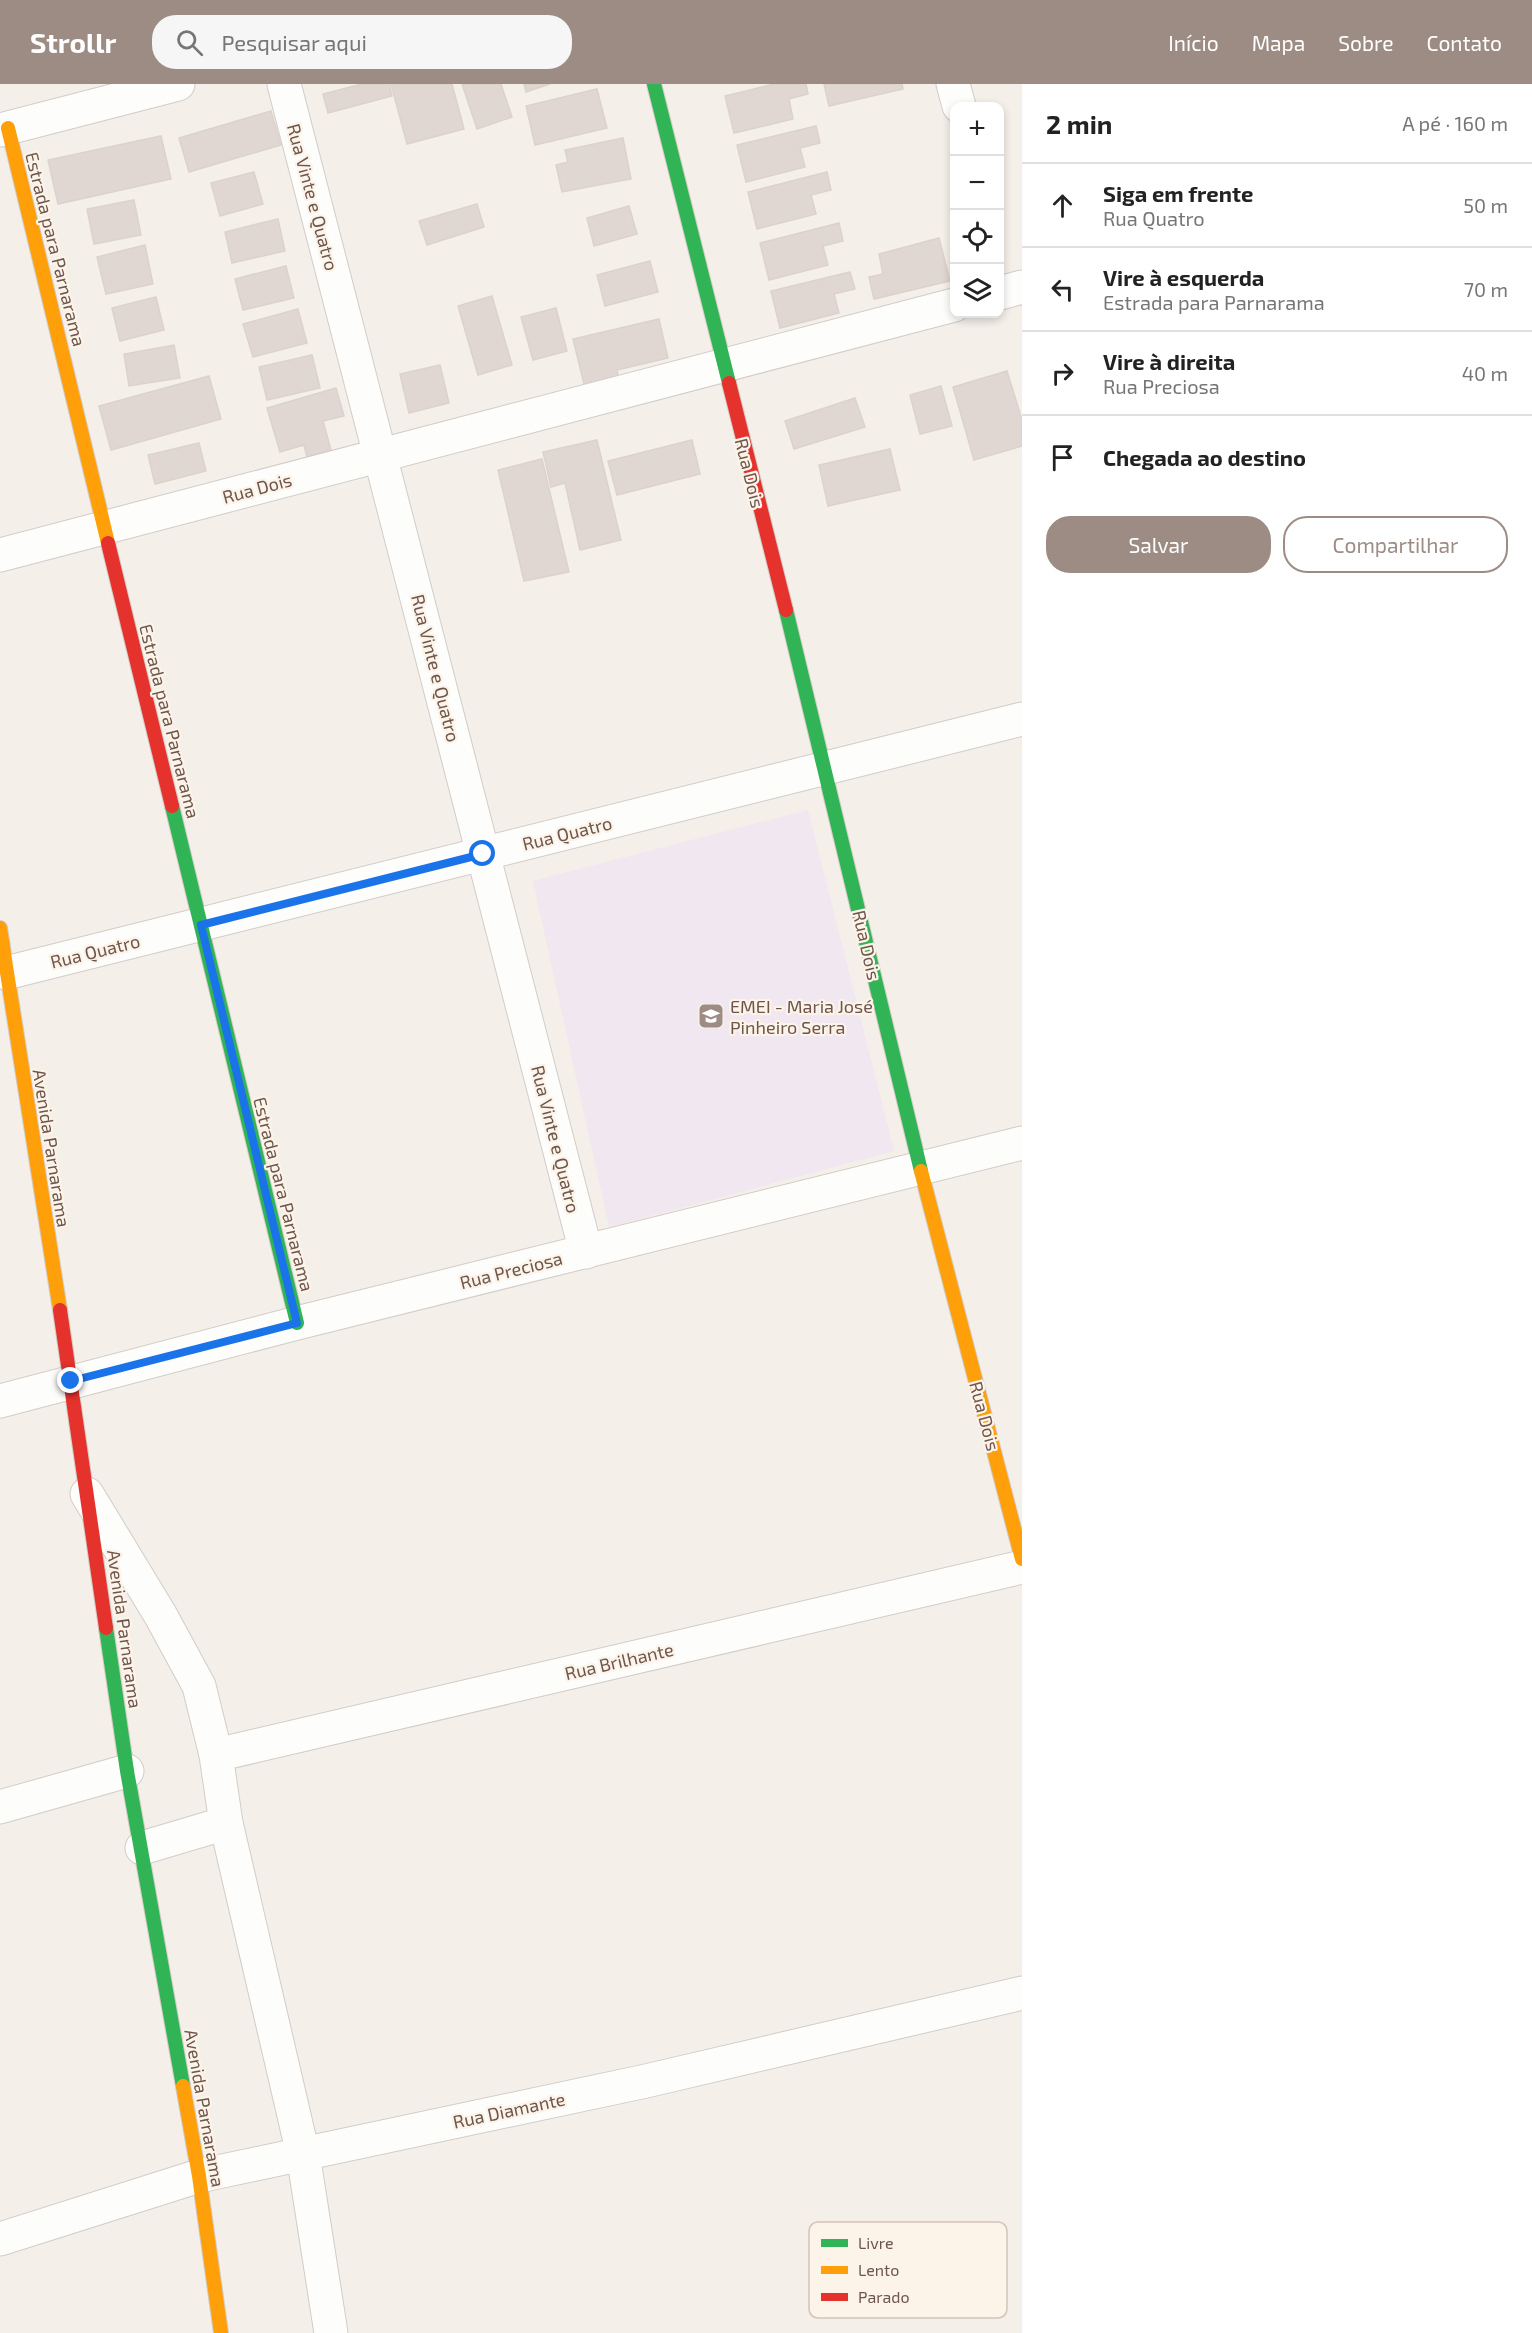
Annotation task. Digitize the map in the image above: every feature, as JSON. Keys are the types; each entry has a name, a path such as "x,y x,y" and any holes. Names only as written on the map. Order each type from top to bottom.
{"street":[{"path":"4,129 178,84"},
{"name":"Rua Vinte e Quatro","path":"284,84 586,1252"},
{"name":"Rua Dois","path":"654,84 825,768 920,1168 1022,1559"},
{"path":"953,84 958,102"},
{"name":"Estrada para Parnarama","path":"4,129 105,528 297,1323"},
{"name":"Rua Dois","path":"0,555 950,306"},
{"name":"Rua Quatro","path":"6,973 1022,719"},
{"name":"Avenida Parnarama","path":"0,928 71,1381 127,1771 199,2176 221,2333"},
{"name":"Rua Preciosa","path":"0,1401 297,1323 1022,1143"},
{"path":"87,1494 161,1616 199,1686 216,1755 226,1824 303,2154 331,2333"},
{"name":"Rua Brilhante","path":"216,1755 1022,1567"},
{"path":"0,1807 127,1771"},
{"path":"142,1848 226,1824"},
{"name":"Rua Diamante","path":"0,2239 199,2176 657,2078 1022,1993"}],"shaded area":[{"name":"EMEI - Maria José Pinheiro Serra","path":"808,810 894,1151 609,1227 533,881"}],"building":[{"path":"362,84 389,84 392,96 328,113 323,94"},
{"path":"391,84 452,84 464,129 407,144"},
{"path":"462,84 501,84 512,117 477,129"},
{"path":"524,84 550,84 526,92"},
{"path":"774,84 806,84 808,94 789,99 793,119 734,133 725,96"},
{"path":"824,84 902,84 903,89 829,106"},
{"path":"597,89 607,128 535,145 526,106"},
{"path":"271,111 281,145 189,172 179,138"},
{"path":"816,126 820,143 800,148 805,167 746,182 737,145"},
{"path":"161,136 171,179 58,204 48,160"},
{"path":"623,138 631,179 562,192 556,165 568,162 565,150"},
{"path":"254,172 263,204 220,216 211,183"},
{"path":"827,172 831,190 811,195 816,214 757,229 748,192"},
{"path":"134,200 141,235 94,244 87,209"},
{"path":"477,204 484,227 427,245 419,221"},
{"path":"629,206 637,234 594,246 587,218"},
{"path":"278,219 285,251 232,263 225,232"},
{"path":"839,223 843,241 823,246 828,265 769,280 760,243"},
{"path":"939,238 950,281 874,299 869,277 883,274 879,254"},
{"path":"145,245 153,284 106,294 97,257"},
{"path":"650,261 658,292 605,306 597,275"},
{"path":"286,266 294,298 243,310 235,279"},
{"path":"850,272 855,289 834,294 839,313 780,328 771,291"},
{"path":"492,296 512,365 478,375 458,306"},
{"path":"156,297 164,330 120,341 112,308"},
{"path":"556,308 567,351 533,360 521,317"},
{"path":"298,309 307,343 253,357 243,324"},
{"path":"659,319 668,358 617,370 619,381 585,388 573,339"},
{"path":"174,345 180,378 129,386 124,354"},
{"path":"312,355 320,388 267,400 259,367"},
{"path":"440,365 449,403 409,413 400,374"},
{"path":"1007,371 1022,420 1022,446 974,460 953,387"},
{"path":"209,376 221,419 111,450 99,406"},
{"path":"941,386 952,426 920,434 910,395"},
{"path":"336,388 344,416 323,421 331,450 307,457 304,445 280,452 267,408"},
{"path":"855,398 865,427 794,449 785,421"},
{"path":"597,440 621,540 580,550 565,483 551,487 543,452"},
{"path":"692,440 700,474 617,495 608,461"},
{"path":"199,443 206,471 155,484 148,455"},
{"path":"890,449 900,490 828,506 819,465"},
{"path":"542,459 569,572 524,581 498,470"}],"traffic: fast":[{"path":"654,84 729,383"},
{"path":"786,610 921,1171"},
{"path":"172,806 297,1323"},
{"path":"106,1628 127,1771 183,2086"}],"traffic: slow":[{"path":"8,128 108,543"},
{"path":"0,928 60,1310"},
{"path":"921,1171 1022,1559"},
{"path":"183,2086 199,2176 221,2333"}],"traffic: jam":[{"path":"729,383 786,610"},
{"path":"108,543 172,806"},
{"path":"60,1310 106,1628"}],"place":[{"name":"EMEI - Maria José Pinheiro Serra","path":"711,1016"}],"route":[{"path":"71,1381 297,1323 201,925 483,854"}]}
